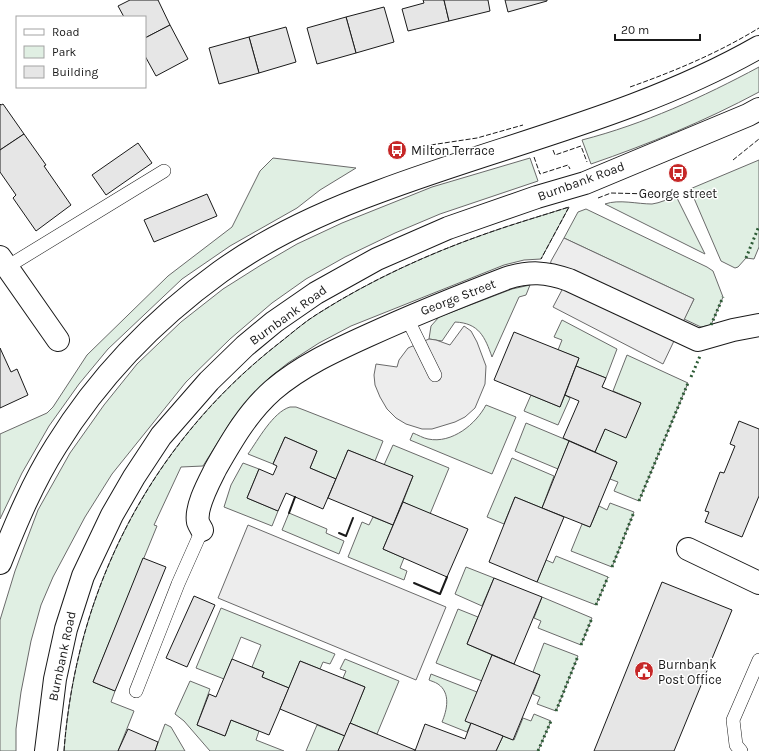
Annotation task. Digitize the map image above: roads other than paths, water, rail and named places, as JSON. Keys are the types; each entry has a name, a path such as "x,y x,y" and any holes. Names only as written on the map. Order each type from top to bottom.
{"main road":[{"path":"0,563 14,527 36,481 55,447 81,408 110,372 141,339 176,306 220,271 269,241 320,216 377,192 612,114 677,88 734,61 759,47"},
{"name":"Burnbank Road","path":"46,751 55,679 66,629 83,576 112,515 134,477 161,436 209,381 245,346 274,322 316,293 376,259 448,228 537,197 585,183 748,115 759,108"},
{"path":"4,262 58,340"},
{"name":"George Street","path":"202,530 198,522 198,509 209,482 229,446 251,412 272,391 295,373 317,360 407,318 507,278 522,274 554,275 569,280 698,340 759,325"},
{"path":"688,549 759,583"}],"lane":[{"path":"4,262 164,171"},
{"path":"407,318 435,375"},
{"path":"136,691 178,584 202,530"},
{"path":"741,751 736,745 732,720 759,660"}],"place":[{"name":"Milton Terrace","path":"397,150"},
{"name":"George street","path":"678,173"},
{"name":"Burnbank Post Office","path":"644,671"}]}
